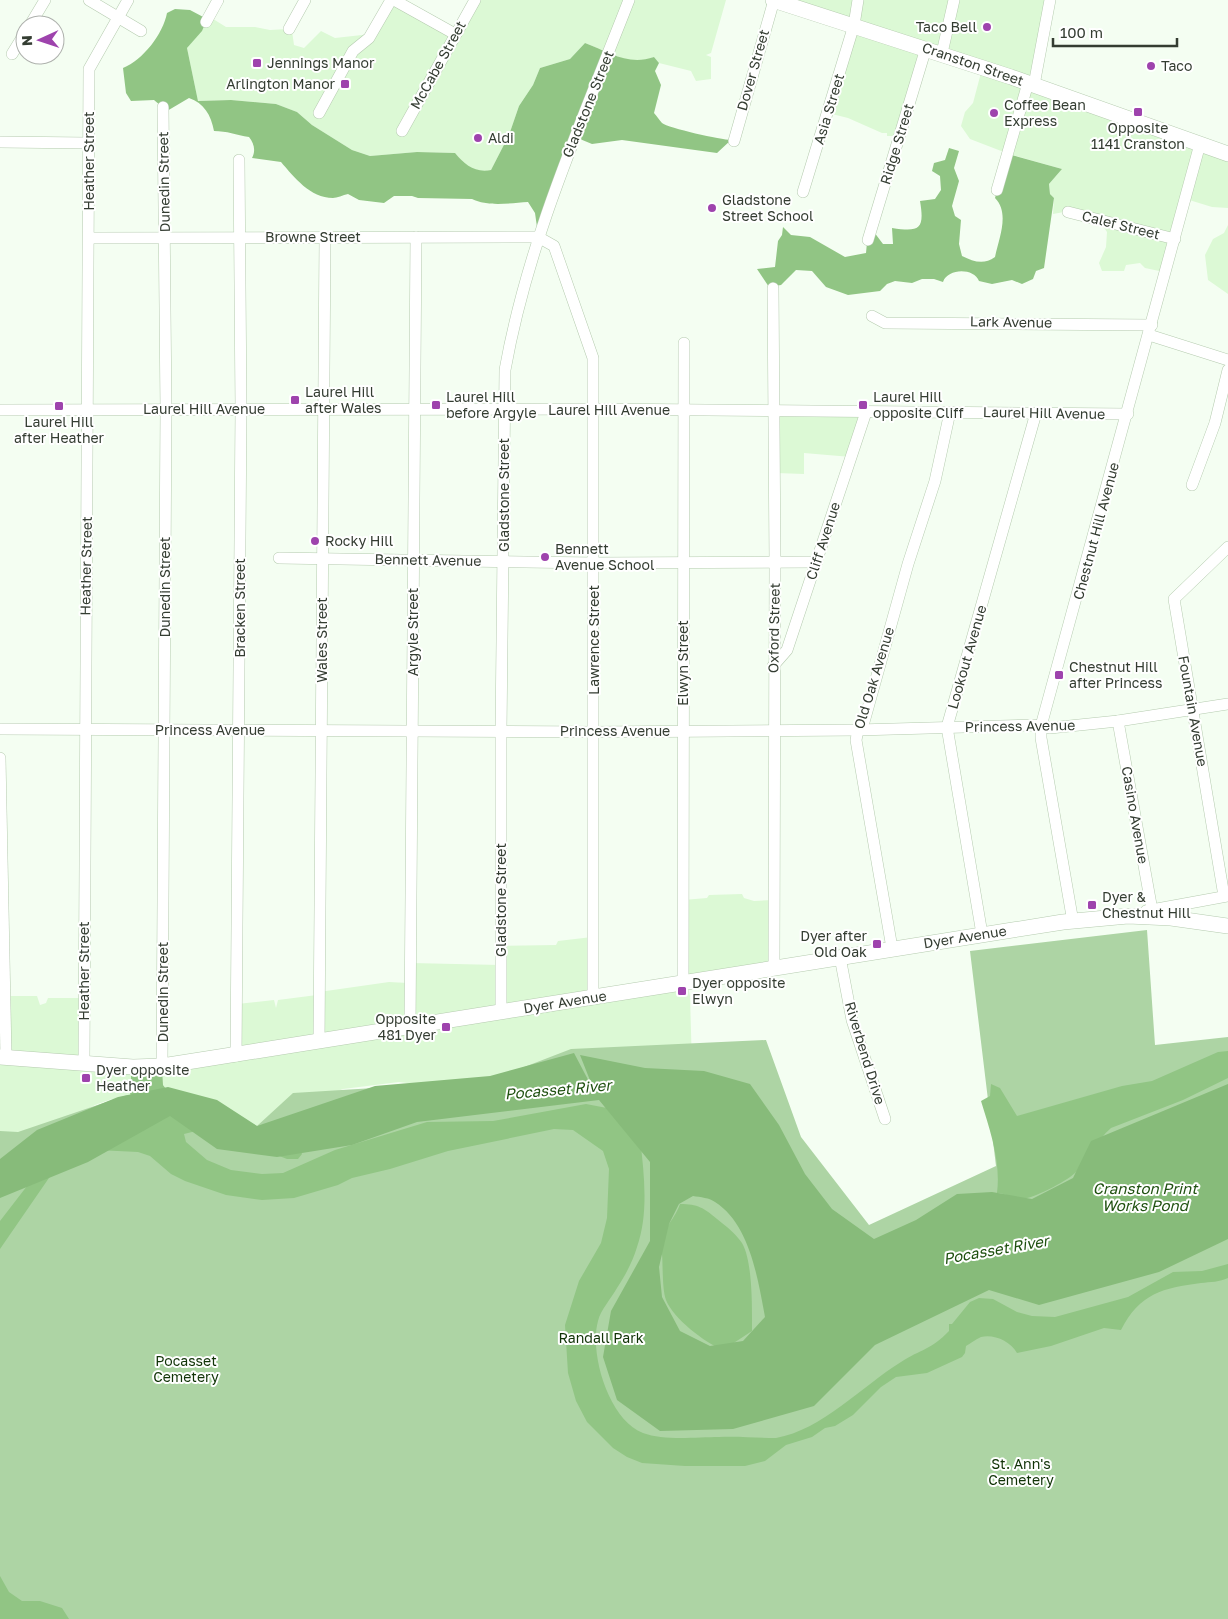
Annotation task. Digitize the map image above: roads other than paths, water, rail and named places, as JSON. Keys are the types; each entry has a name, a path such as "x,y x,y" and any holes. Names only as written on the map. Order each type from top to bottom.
{"main road":[{"name":"Cranston Street","path":"774,0 926,48 1228,154"},
{"name":"Dyer Avenue","path":"3,1057 133,1067 162,1066 236,1056 982,934 1128,916 1170,918 1228,926"}],"street":[{"path":"36,15 45,0"},
{"path":"89,0 140,31"},
{"path":"119,17 128,0"},
{"path":"206,22 218,0"},
{"path":"289,29 305,0"},
{"path":"319,113 353,51 369,38 392,0 455,34"},
{"name":"McCabe Street","path":"402,131 475,0"},
{"name":"Gladstone Street","path":"501,1012 501,731 505,370 512,332 538,237 580,122 629,0"},
{"name":"Dover Street","path":"734,140 774,0"},
{"name":"Asia Street","path":"803,192 854,25 858,0"},
{"path":"942,54 954,0"},
{"path":"997,190 1031,84 1050,0"},
{"name":"Heather Street","path":"84,1063 89,69 119,17"},
{"name":"Ridge Street","path":"868,240 926,48"},
{"path":"12,54 15,49"},
{"name":"Dunedin Street","path":"162,1066 166,409 163,107"},
{"path":"0,142 88,142"},
{"name":"Chestnut Hill Avenue","path":"1074,922 1042,747 1041,726 1128,414 1200,144"},
{"name":"Bracken Street","path":"236,1056 241,408 239,160"},
{"name":"Calef Street","path":"1068,212 1175,238"},
{"name":"Argyle Street","path":"410,1027 416,237"},
{"name":"Browne Street","path":"89,238 538,237"},
{"name":"Lawrence Street","path":"538,237 554,246 593,358 593,998"},
{"name":"Wales Street","path":"319,1042 325,238"},
{"name":"Oxford Street","path":"773,288 775,563 774,968"},
{"name":"Lark Avenue","path":"872,316 885,323 1150,330 1228,360"},
{"name":"Elwyn Street","path":"683,983 684,343"},
{"path":"1192,484 1215,424 1228,370"},
{"name":"Laurel Hill Avenue","path":"0,410 324,408 1128,414"},
{"name":"Cliff Avenue","path":"774,666 787,650 866,412"},
{"name":"Old Oak Avenue","path":"892,948 856,740 858,730 864,722 908,564 935,481 950,412"},
{"name":"Lookout Avenue","path":"982,934 947,727 1036,413"},
{"name":"Fountain Avenue","path":"1226,896 1174,600 1228,547"},
{"name":"Bennett Avenue","path":"279,558 322,557 413,561 594,563 816,562"},
{"name":"Princess Avenue","path":"0,730 594,732 858,730 1041,726 1050,728 1118,721 1228,704"},
{"name":"Casino Avenue","path":"1118,721 1152,910"},
{"path":"0,758 3,1057"},
{"name":"Dyer Avenue","path":"1128,916 1226,896"},
{"name":"Riverbend Drive","path":"840,958 852,1020 885,1119"}],"water":[{"name":"Cranston Print Works Pond","path":"574,1053 595,1093 580,1055 645,1068 704,1071 750,1084 779,1125 805,1174 832,1209 874,1239 916,1220 957,1194 992,1192 1032,1199 1073,1178 1091,1141 1228,1084 1228,1239 1159,1272 1039,1305 989,1290 875,1345 814,1406 733,1429 660,1431 617,1400 603,1357 611,1311 650,1241 650,1162 599,1100 417,1122 352,1145 277,1157 217,1149 170,1116 88,1162 0,1198 0,1159 37,1130 118,1097 168,1087 217,1100 257,1126 375,1086 490,1076","holes":["693,1196 713,1201 727,1212 737,1224 750,1254 765,1317 743,1341 710,1346 680,1331 662,1297 659,1267 669,1224 679,1204"]}],"place":[{"name":"Taco Bell","path":"987,27"},
{"name":"Jennings Manor","path":"257,63"},
{"name":"Taco","path":"1151,66"},
{"name":"Arlington Manor","path":"345,84"},
{"name":"Opposite 1141 Cranston","path":"1138,112"},
{"name":"Coffee Bean Express","path":"994,113"},
{"name":"Aldi","path":"478,138"},
{"name":"Gladstone Street School","path":"712,208"},
{"name":"Laurel Hill after Wales","path":"295,400"},
{"name":"Laurel Hill before Argyle","path":"436,405"},
{"name":"Laurel Hill opposite Cliff","path":"863,405"},
{"name":"Laurel Hill after Heather","path":"59,406"},
{"name":"Rocky Hill","path":"315,541"},
{"name":"Bennett Avenue School","path":"545,557"},
{"name":"Chestnut Hill after Princess","path":"1059,675"},
{"name":"Dyer & Chestnut Hill","path":"1092,905"},
{"name":"Dyer after Old Oak","path":"877,944"},
{"name":"Dyer opposite Elwyn","path":"682,991"},
{"name":"Opposite 481 Dyer","path":"446,1027"},
{"name":"Dyer opposite Heather","path":"86,1078"}],"water label":[{"name":"Pocasset River","path":"558,1090"},
{"name":"Pocasset River","path":"996,1250"}],"park label":[{"name":"Randall Park","path":"601,1338"},
{"name":"Pocasset Cemetery","path":"186,1369"},
{"name":"St. Ann's Cemetery","path":"1021,1472"}]}
